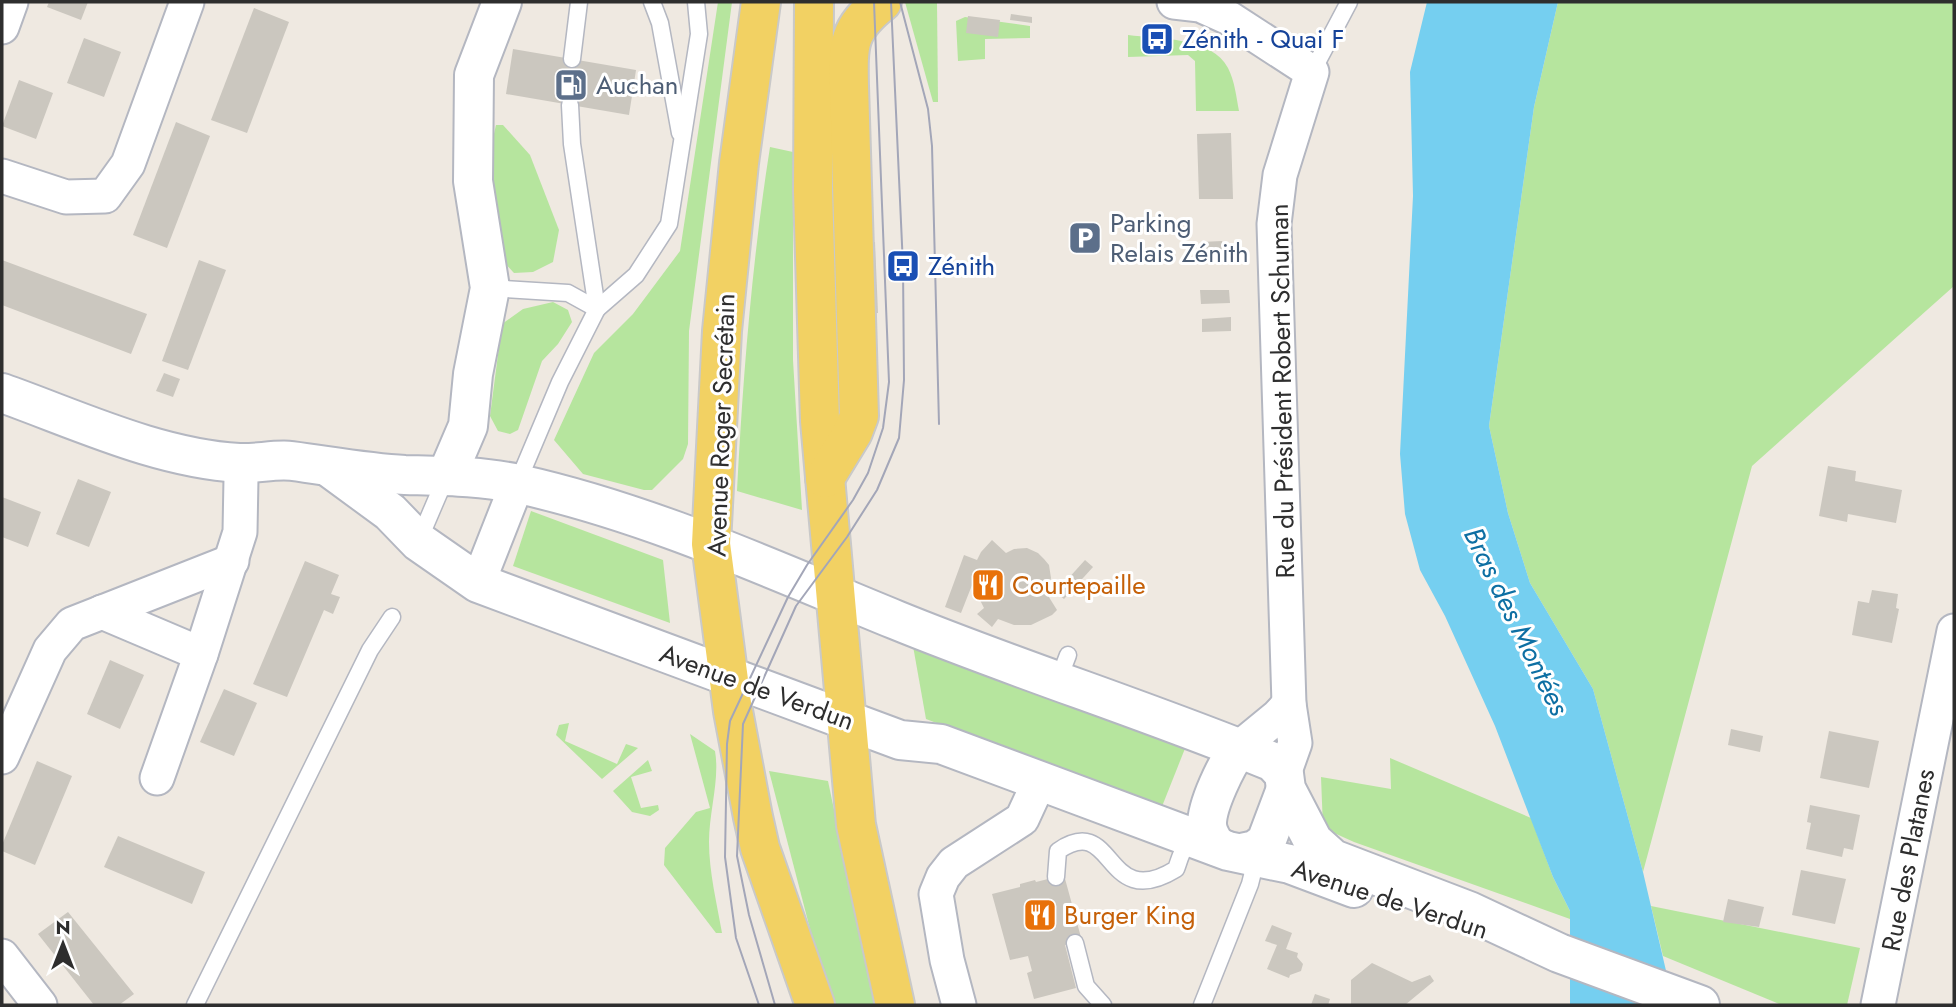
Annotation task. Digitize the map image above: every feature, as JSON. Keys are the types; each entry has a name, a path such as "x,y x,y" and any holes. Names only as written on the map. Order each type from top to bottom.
{"main road":[{"name":"Avenue Roger Secrétain","path":"761,2 739,163 722,331 711,544 740,755 760,848 815,1005"},
{"path":"814,2 813,191 820,421 856,825 895,1005"},
{"path":"825,478 853,432 859,416 848,70 850,44 855,30 863,16 881,2"}],"street":[{"path":"2,27 11,2"},
{"path":"2,176 66,197 105,196 128,164 187,2"},
{"path":"447,475 468,426 473,374 490,288 473,181 474,75 502,2"},
{"path":"1174,2 1200,5 1229,18 1312,72"},
{"name":"Rue du Président Robert Schuman","path":"1285,781 1295,743 1289,704 1275,224 1280,175 1312,72"},
{"name":"Avenue de Verdun","path":"2,393 142,444 178,454 239,463 289,461 330,468 406,475 447,475 517,484 603,508 711,544 836,596 1063,668 1273,762 1285,781 1313,841 1334,859 1469,911 1549,949 1691,1002"},
{"path":"158,778 240,532 239,463"},
{"name":"Avenue de Verdun","path":"330,468 390,512 419,542 478,583 900,740 941,744 1227,849 1290,864 1458,925 1549,949"},
{"path":"478,583 517,484"},
{"path":"2,757 50,650 72,624 232,561"},
{"path":"102,612 201,653"},
{"name":"Rue des Platanes","path":"1878,1005 1954,631"},
{"path":"1227,849 1216,846 1207,824 1226,768 1239,748 1289,704"},
{"path":"959,1005 947,960 936,894 943,877 954,863 1022,819 1040,780"},
{"name":"Avenue de Verdun","path":"1227,849 1255,850 1266,842 1285,781"},
{"path":"2,956 40,1005"}],"lane":[{"path":"572,59 579,2"},
{"path":"652,2 660,23 683,146"},
{"path":"517,484 560,382 597,309 636,275 669,224 699,34 696,2"},
{"path":"1312,72 1349,2"},
{"path":"570,105 572,144 597,309"},
{"path":"490,288 568,293 597,309"},
{"path":"419,542 447,475"},
{"path":"195,1005 370,650 392,617"},
{"path":"1056,877 1058,851 1078,842 1093,843 1101,848 1119,872 1136,881 1154,881 1176,869 1183,849 1189,843 1227,849 1254,868 1202,1005"},
{"path":"1075,943 1086,986 1102,1005"}],"green space":[{"path":"718,2 732,2 689,331 688,444 683,459 652,490 644,490 583,474 554,440 594,353 633,314 680,251"},
{"path":"905,2 937,2 938,102 933,102"},
{"path":"1558,2 1954,2 1954,286 1752,466 1643,872 1593,689 1530,583 1508,513 1489,426 1534,107"},
{"path":"965,17 1030,26 1030,38 985,39 985,59 958,61 956,21"},
{"path":"1128,35 1184,41 1210,50 1228,68 1239,111 1196,111 1195,61 1188,55 1128,57"},
{"path":"496,125 503,125 530,155 559,230 553,262 533,272 514,273 500,258 494,214 492,142"},
{"path":"770,147 793,152 793,360 802,510 737,491 749,319"},
{"path":"553,302 568,310 572,322 558,344 542,361 518,430 510,434 498,431 490,416 502,324 523,309"},
{"path":"531,511 663,560 670,623 513,566"},
{"path":"913,646 1186,746 1161,809 926,719"},
{"path":"569,723 565,741 617,764 626,744 638,748 602,779 556,735 559,725"},
{"path":"690,734 715,751 716,773 709,853 722,933 716,933 664,865 665,848 696,812 710,808"},
{"path":"1390,758 1531,818 1553,877 1570,911 1570,919 1354,842 1323,828 1321,777 1391,789"},
{"path":"648,760 652,771 631,777 641,808 658,805 659,810 650,816 632,812 613,791"},
{"path":"769,771 828,781 875,1005 836,1005 816,952"},
{"path":"1651,906 1860,948 1847,1005 1782,1005 1663,956"}],"water":[{"name":"Bras des Montées","path":"1427,2 1558,2 1534,107 1489,426 1508,513 1530,583 1593,689 1643,872 1674,1005 1570,1005 1570,911 1553,877 1495,726 1445,616 1420,570 1405,514 1400,454 1413,196 1410,72"}],"building":[{"path":"49,2 88,2 81,20 47,7"},
{"path":"254,8 289,22 247,133 211,120"},
{"path":"1011,14 1032,17 1032,23 1010,20"},
{"path":"968,16 1000,20 998,37 966,33"},
{"path":"1146,33 1168,37 1167,43 1145,40"},
{"path":"84,38 121,52 104,97 67,83"},
{"path":"513,49 636,70 629,115 506,94"},
{"path":"19,80 53,93 36,139 2,126"},
{"path":"176,122 210,136 167,248 133,235"},
{"path":"1231,133 1233,199 1199,199 1197,134"},
{"path":"1222,241 1223,255 1201,256 1201,242"},
{"path":"875,242 878,313 868,313 865,243"},
{"path":"2,260 147,314 131,354 2,305"},
{"path":"199,260 226,270 188,370 162,361"},
{"path":"1200,290 1229,290 1230,303 1201,304"},
{"path":"1231,317 1231,331 1202,332 1202,319"},
{"path":"164,373 180,379 173,397 156,391"},
{"path":"1828,466 1856,471 1855,481 1902,490 1896,523 1848,514 1847,522 1819,516"},
{"path":"78,479 111,492 89,547 56,534"},
{"path":"2,497 41,512 28,547 2,537"},
{"path":"992,540 1006,553 1027,548 1038,553 1049,565 1051,578 1047,594 1057,610 1052,615 1031,625 1014,625 998,619 992,627 977,614 984,608 974,580 961,613 945,607 964,555 977,560"},
{"path":"1085,560 1093,567 1064,599 1056,592"},
{"path":"305,561 339,575 331,594 340,597 333,614 324,610 287,697 253,684"},
{"path":"1872,590 1898,594 1896,608 1899,609 1892,643 1852,635 1858,601 1869,603"},
{"path":"110,660 144,675 120,729 87,714"},
{"path":"224,689 257,703 234,756 200,742"},
{"path":"1731,729 1763,736 1760,752 1728,745"},
{"path":"1829,731 1879,741 1869,788 1820,778"},
{"path":"37,761 72,776 35,865 2,851 2,845"},
{"path":"1810,805 1860,815 1853,850 1844,848 1842,857 1806,849 1811,823 1807,822"},
{"path":"118,836 205,872 192,904 104,867"},
{"path":"1801,870 1846,879 1835,924 1792,915"},
{"path":"1064,875 1082,941 1065,945 1076,988 1034,999 1027,973 1032,971 1028,956 1010,960 992,894 1035,880 1036,882"},
{"path":"1728,899 1764,907 1759,927 1723,922"},
{"path":"68,912 134,994 119,1005 94,1005 38,934"},
{"path":"1272,925 1292,933 1286,949 1298,953 1297,957 1303,964 1301,971 1289,978 1267,969 1277,945 1265,941"},
{"path":"1372,963 1412,982 1430,975 1434,981 1405,1005 1351,1005 1351,980"},
{"path":"1315,994 1330,999 1328,1005 1311,1005"}],"tram line":[{"path":"759,1005 736,938 725,857 727,744 730,721 788,597 853,500 868,473 883,428 889,382 874,2"},
{"path":"775,1005 749,915 737,856 743,724 796,606 847,537 877,490 899,438 904,380 903,266 891,2"},
{"path":"900,2 928,109 932,146 939,424"}],"place":[{"name":"Zénith - Quai F","path":"1157,39"},
{"name":"Auchan","path":"571,85"},
{"name":"Parking Relais Zénith","path":"1085,238"},
{"name":"Zénith","path":"903,266"},
{"name":"Courtepaille","path":"988,585"},
{"name":"Burger King","path":"1040,915"}]}
